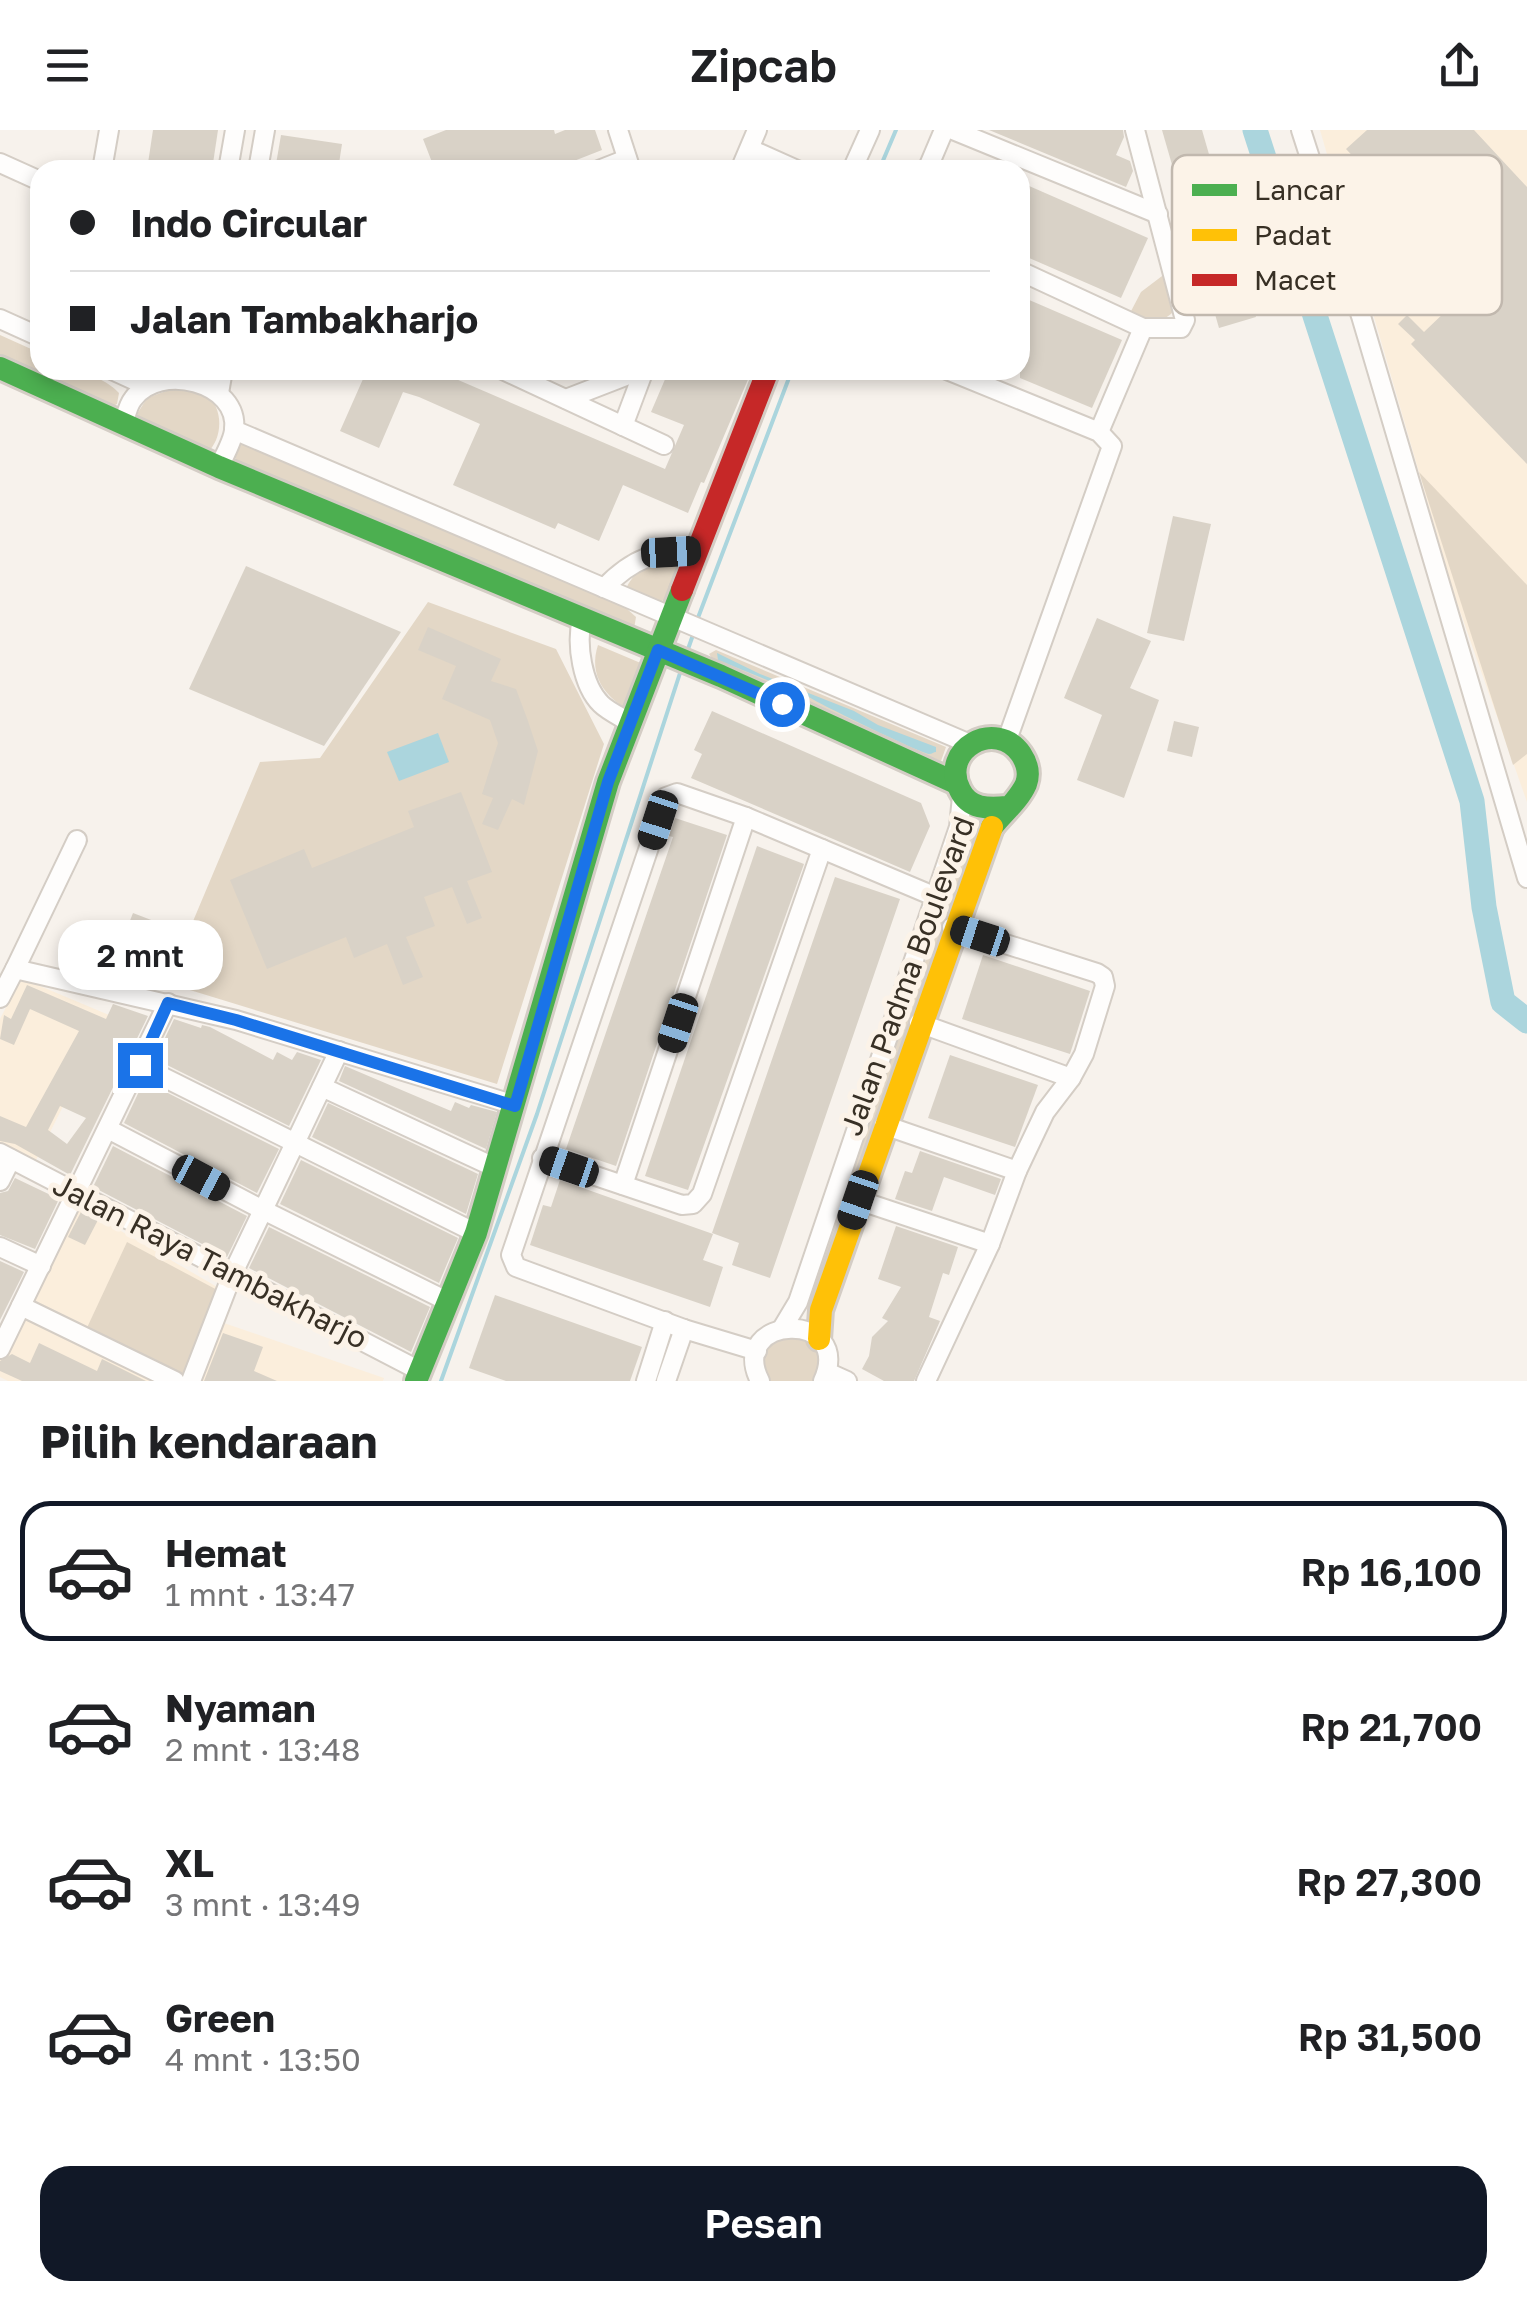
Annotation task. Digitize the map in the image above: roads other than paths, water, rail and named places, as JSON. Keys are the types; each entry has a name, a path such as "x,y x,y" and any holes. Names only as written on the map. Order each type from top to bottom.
{"street":[{"path":"104,160 109,130"},
{"path":"230,160 235,130"},
{"path":"260,160 265,130"},
{"path":"618,130 627,160"},
{"path":"856,160 870,130"},
{"path":"931,160 944,130"},
{"path":"954,130 1027,160"},
{"path":"1135,130 1172,269"},
{"path":"1301,130 1309,155"},
{"path":"751,149 775,160"},
{"path":"1030,161 1158,214"},
{"path":"0,163 30,176"},
{"path":"1030,276 1143,328 1181,328 1184,315"},
{"path":"1360,315 1527,878"},
{"path":"0,320 30,334"},
{"path":"1100,432 1143,328"},
{"path":"0,368 219,467 659,651"},
{"path":"134,380 147,386"},
{"path":"124,422 132,400 147,386 163,380"},
{"path":"198,380 219,393 231,408 234,430 219,467"},
{"path":"219,393 221,380"},
{"path":"525,380 664,445"},
{"path":"566,399 616,380"},
{"path":"623,426 639,380"},
{"path":"418,1376 476,1233 608,782 764,380"},
{"path":"971,380 1100,432 1109,440 1112,454 1006,740"},
{"path":"234,430 970,744"},
{"path":"604,588 621,570 646,556 695,550"},
{"path":"582,619 583,668 600,704 629,722"},
{"name":"Jalan Padma Boulevard","path":"659,651 959,789 959,827 798,1302 783,1328"},
{"path":"994,737 1006,740 1024,756 1028,779 1017,800 1007,807 982,809 959,789 957,761 970,744 994,737"},
{"path":"757,1350 665,1322 516,1267 511,1254 666,797 677,793 746,817 936,897"},
{"name":"Jalan Padma Boulevard","path":"820,1340 821,1310 952,927 987,834 1007,807"},
{"path":"623,1185 746,817"},
{"path":"0,998 77,840"},
{"path":"542,1158 682,1204 692,1204 702,1194 822,849"},
{"path":"926,1381 990,1244 1044,1112 1072,1078 1084,1054 1105,986 1103,978 952,927"},
{"path":"15,969 236,1020 515,1106"},
{"path":"0,1349 168,1003"},
{"path":"919,1023 1072,1078"},
{"path":"190,1381 232,1274 339,1052"},
{"path":"140,1065 476,1233"},
{"path":"322,1087 496,1168"},
{"path":"884,1124 1017,1171"},
{"path":"108,1129 447,1301"},
{"path":"0,1181 5,1156"},
{"name":"Jalan Raya Tambakharjo","path":"5,1156 418,1376"},
{"path":"858,1200 990,1244"},
{"path":"0,1247 41,1266"},
{"path":"21,1306 174,1381"},
{"path":"665,1322 647,1377 667,1380 684,1328"},
{"path":"760,1381 755,1362 763,1340 783,1328 796,1327 820,1340 828,1360 825,1376 847,1381"}],"water":[{"path":"717,653 936,747 936,752 922,752 809,697 718,660"},
{"path":"438,733 449,762 399,781 387,752"}],"waterway":[{"path":"883,160 896,130"},
{"path":"1255,130 1263,155"},
{"path":"1315,315 1472,801 1484,907 1503,1002 1527,1021"},
{"path":"696,623 788,380"},
{"path":"687,652 694,632"},
{"path":"441,1381 537,1114 681,670"}]}
